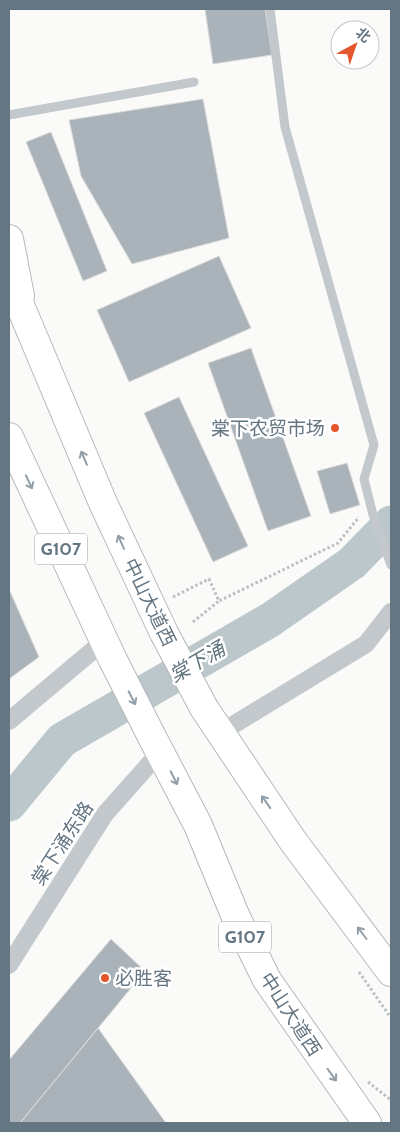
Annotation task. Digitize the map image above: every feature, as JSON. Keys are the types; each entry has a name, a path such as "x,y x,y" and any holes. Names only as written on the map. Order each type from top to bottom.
{"highway":[{"path":"9,238 24,315"},
{"name":"中山大道西","path":"9,279 103,503 151,608 204,708 293,841 391,972"},
{"name":"中山大道西","path":"9,437 109,650 198,825 243,932 267,980 367,1123"}],"street":[{"path":"220,733 366,644 391,612"},
{"path":"9,721 109,650"},
{"name":"棠下涌东路","path":"9,964 104,814 156,743"}],"lane":[{"path":"270,9 285,127 374,445 364,479 373,515 390,564"},
{"path":"9,115 194,82"}],"path":[{"path":"193,622 219,601 338,543 370,503"},
{"path":"151,608 209,580 219,601"},
{"path":"366,1080 391,1100"}],"building":[{"path":"205,9 265,9 272,55 213,64"},
{"path":"203,99 229,238 132,264 81,176 69,120"},
{"path":"51,132 107,271 83,281 26,142"},
{"path":"219,256 251,328 129,382 97,310"},
{"path":"251,348 311,516 268,531 208,363"},
{"path":"179,397 248,546 213,562 144,413"},
{"path":"347,463 360,505 330,514 317,471"},
{"path":"9,589 39,657 9,679"},
{"path":"111,939 145,971 20,1123 9,1123 9,1060"},
{"path":"98,1028 166,1123 20,1123"}],"waterway":[{"name":"棠下涌","path":"9,804 62,740 270,620 352,563 391,523"}],"place":[{"name":"棠下农贸市场","path":"335,428"},
{"name":"必胜客","path":"105,978"}]}
